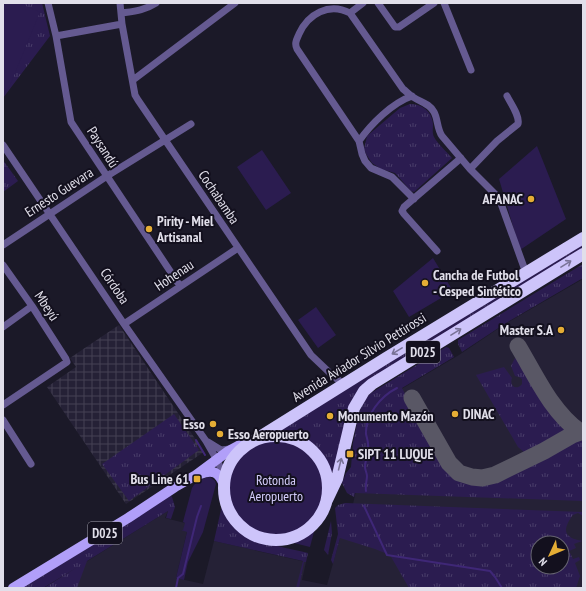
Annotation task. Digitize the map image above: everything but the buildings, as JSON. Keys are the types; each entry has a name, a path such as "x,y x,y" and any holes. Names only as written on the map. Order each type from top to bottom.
{"highway":[{"name":"Avenida Aviador Silvio Pettirossi","path":"251,442 343,384 583,238"},
{"name":"D025","path":"327,500 328,486 326,473 320,460 311,450 300,442 288,437 274,436 251,442 231,461 225,482 226,499 230,511 237,521 251,532 268,539 286,538 302,532 312,525 319,517 327,500 336,479 354,408 364,391 372,384 583,254"}],"main road":[{"name":"Avenida Aviador Silvio Pettirossi","path":"196,475 216,459 232,449 251,442"},
{"name":"Avenida Aviador Silvio Pettirossi","path":"13,588 73,553 175,486 196,475 208,471 214,472 225,482"}],"street":[{"name":"Paysandú","path":"48,3 56,36 68,112 71,122 180,286"},
{"name":"Cochabamba","path":"120,3 122,24 132,80 138,100 311,355 343,384"},
{"path":"122,13 138,11 156,3"},
{"path":"132,80 235,3"},
{"path":"350,13 363,3"},
{"path":"378,3 395,27 399,27 434,3"},
{"path":"444,3 471,70"},
{"path":"414,199 392,177 371,168 365,161 359,141 295,45 304,24 324,10 340,9 350,13 403,89 412,96 426,103 434,112 439,132 470,169 499,198 526,272"},
{"path":"56,36 122,24"},
{"path":"359,141 367,130 396,104 403,99 412,96"},
{"path":"470,169 497,141 518,124 517,117 507,96"},
{"name":"Ernesto Guevara","path":"3,244 164,139 190,124"},
{"name":"Córdoba","path":"3,145 124,324 206,441 216,459 225,482"},
{"path":"437,251 402,211 461,158"},
{"name":"Hohenau","path":"124,324 238,248"},
{"name":"Mbeyú","path":"3,265 32,306 66,359 66,363 3,405"},
{"path":"3,327 32,306"},
{"path":"3,420 31,464"},
{"name":"Córdoba","path":"206,441 221,450 232,449"}],"shaded area":[{"path":"583,279 583,588 44,588 168,511 165,518 185,523 187,532 176,578 203,584 214,541 306,562 302,580 327,585 340,538 347,504 353,504 369,431 398,391 459,355 505,324"},
{"path":"119,325 204,452 126,504 47,387 76,367 70,358"}],"green space":[{"path":"3,3 42,3 50,36 3,98"},
{"path":"3,3 18,3 40,12 8,90 3,88"},
{"path":"410,104 419,105 426,109 431,115 434,137 452,158 414,192 411,191 395,173 381,169 372,163 364,149 367,136 400,108"},
{"name":"AFANAC","path":"537,146 566,219 520,250 499,179"},
{"path":"262,150 291,193 266,210 237,167"},
{"path":"3,160 18,181 3,192"},
{"path":"583,242 583,250 359,390 352,400 331,478 323,459 318,451 311,445 303,439 284,433 273,433"},
{"name":"Cancha de Futbol - Cesped Sintético","path":"433,258 453,291 409,317 393,291"},
{"path":"583,264 583,278 506,323 462,352 458,344 458,340"},
{"path":"316,307 336,335 318,348 298,320"},
{"path":"446,347 449,348 454,357 402,388 451,476 460,480 474,482 498,478 583,438 583,501 355,493 354,497 347,493 342,483 346,473 351,467 353,443 359,413 365,399 371,393"},
{"path":"515,358 520,359 553,412 569,428 525,453 518,447 476,375 504,367 512,378 511,381 514,387 518,387 522,384 522,379 515,376 511,366"},
{"path":"174,414 199,450 129,501 102,464"},
{"name":"Rotonda Aeropuerto","path":"276,440 294,444 303,448 310,454 316,461 320,470 324,488 320,506 316,515 310,522 303,528 294,532 276,536 258,532 249,528 242,522 236,515 232,506 228,488 232,470 236,461 242,454 249,448 258,444"},
{"path":"210,477 216,484 203,532 188,562 184,580 176,578 187,532 181,530 183,530 185,523 183,522 192,488 200,480"},
{"path":"170,495 175,507 171,519 166,518 168,511 87,561 77,588 44,588 81,565 43,588 22,588 112,533"},
{"path":"345,503 583,512 583,516 578,513 573,515 566,528 568,535 530,535 530,575 570,575 570,553 573,559 579,557 580,560 575,563 580,576 576,588 409,588 390,555 375,549 340,538 333,564 331,560 338,534 335,508 338,505"},
{"path":"223,505 238,527 258,540 308,553 306,562 304,562 299,588 296,588 303,561 214,541"},
{"path":"331,521 332,533 328,555 324,550"},
{"path":"315,528 310,547 290,542 305,536"},
{"path":"570,537 582,541 574,544 576,548 570,551"}],"waterway":[{"path":"366,491 367,476 365,462 368,451 366,434 368,420 371,413 380,401 391,391 397,388"},
{"path":"196,440 205,455"},
{"path":"176,588 178,578 183,574 201,506"},
{"path":"364,506 387,555 490,571 502,588"}],"taxiway":[{"path":"518,346 552,403 570,424 580,432"},
{"path":"412,398 449,463 459,473 472,477 482,478 495,475 544,451 572,435 583,431"}],"place":[{"name":"AFANAC","path":"531,199"},
{"name":"Pirity - Miel Artisanal","path":"149,229"},
{"name":"Cancha de Futbol - Cesped Sintético","path":"425,283"},
{"name":"Master S.A","path":"561,330"},
{"name":"DINAC","path":"455,414"},
{"name":"Monumento Mazón","path":"330,416"},
{"name":"Esso","path":"213,424"},
{"name":"Esso Aeropuerto","path":"220,434"},
{"name":"SIPT 11 LUQUE","path":"350,454"},
{"name":"Bus Line 61","path":"197,479"}]}
